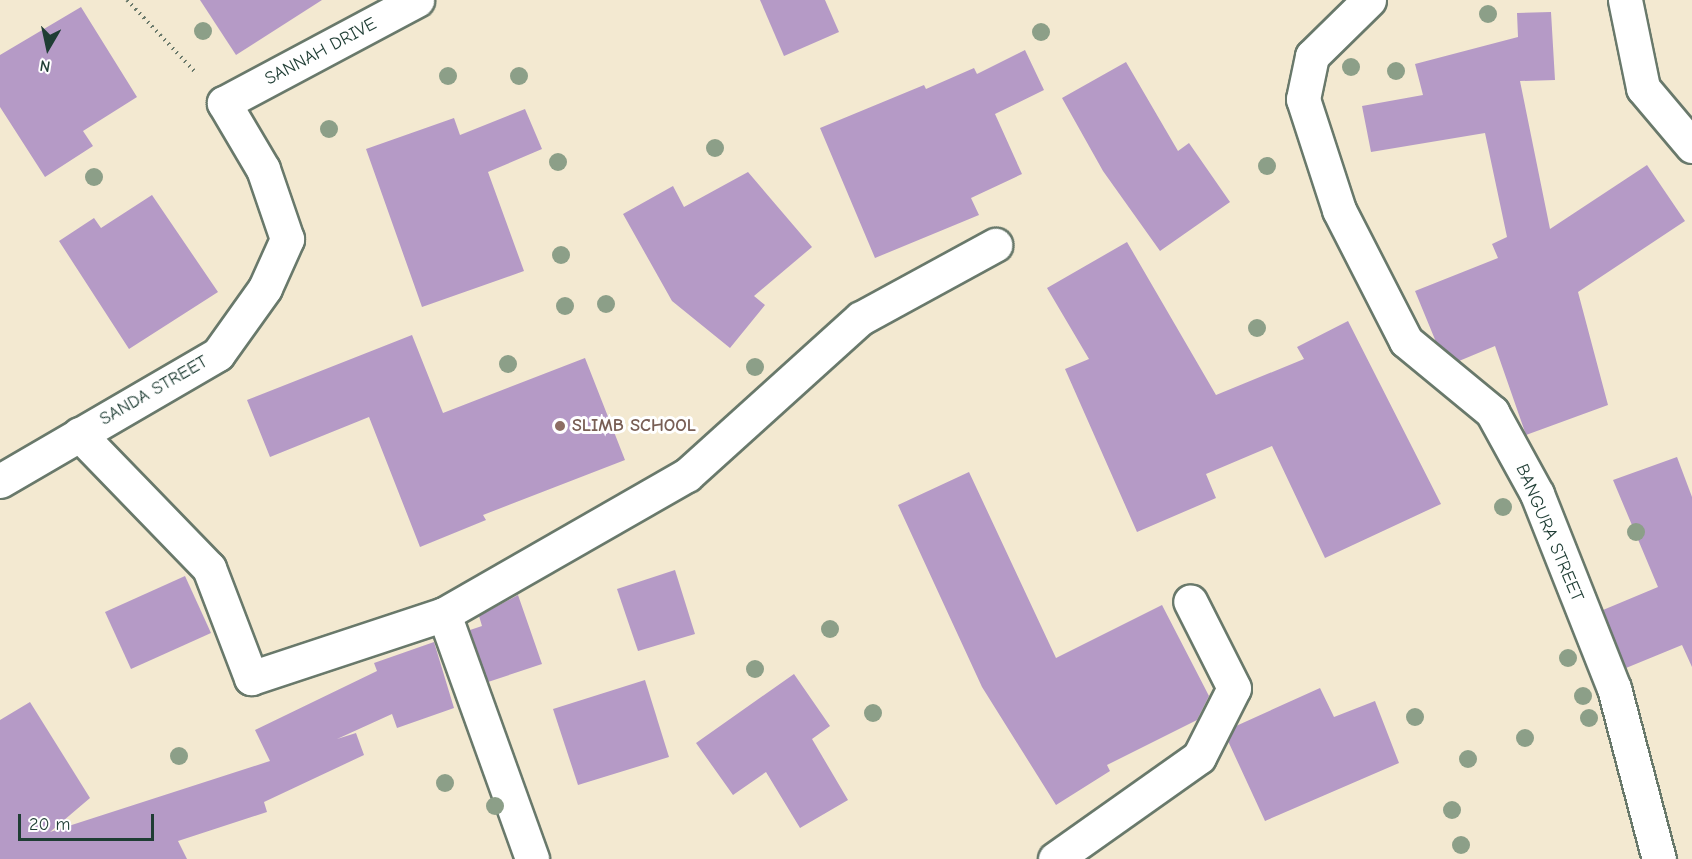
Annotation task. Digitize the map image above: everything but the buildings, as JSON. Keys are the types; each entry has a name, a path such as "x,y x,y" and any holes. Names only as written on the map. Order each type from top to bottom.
{"street":[{"name":"SANNAH DRIVE","path":"224,103 417,0"},
{"name":"BANGURA STREET","path":"1369,0 1312,56 1303,99 1339,210 1406,341 1492,412 1537,494 1614,688 1659,859"},
{"path":"1625,0 1643,88 1692,146"},
{"name":"SANDA STREET","path":"0,481 218,354 265,288 287,239 263,170 224,103"},
{"path":"79,434 209,568 252,678 444,614 687,475 861,318 995,245"},
{"path":"1055,859 1199,758 1234,688 1190,601"},
{"path":"444,614 532,859"}],"path":[{"path":"127,0 224,103"}],"place":[{"name":"SLIMB SCHOOL","path":"560,426"}]}
